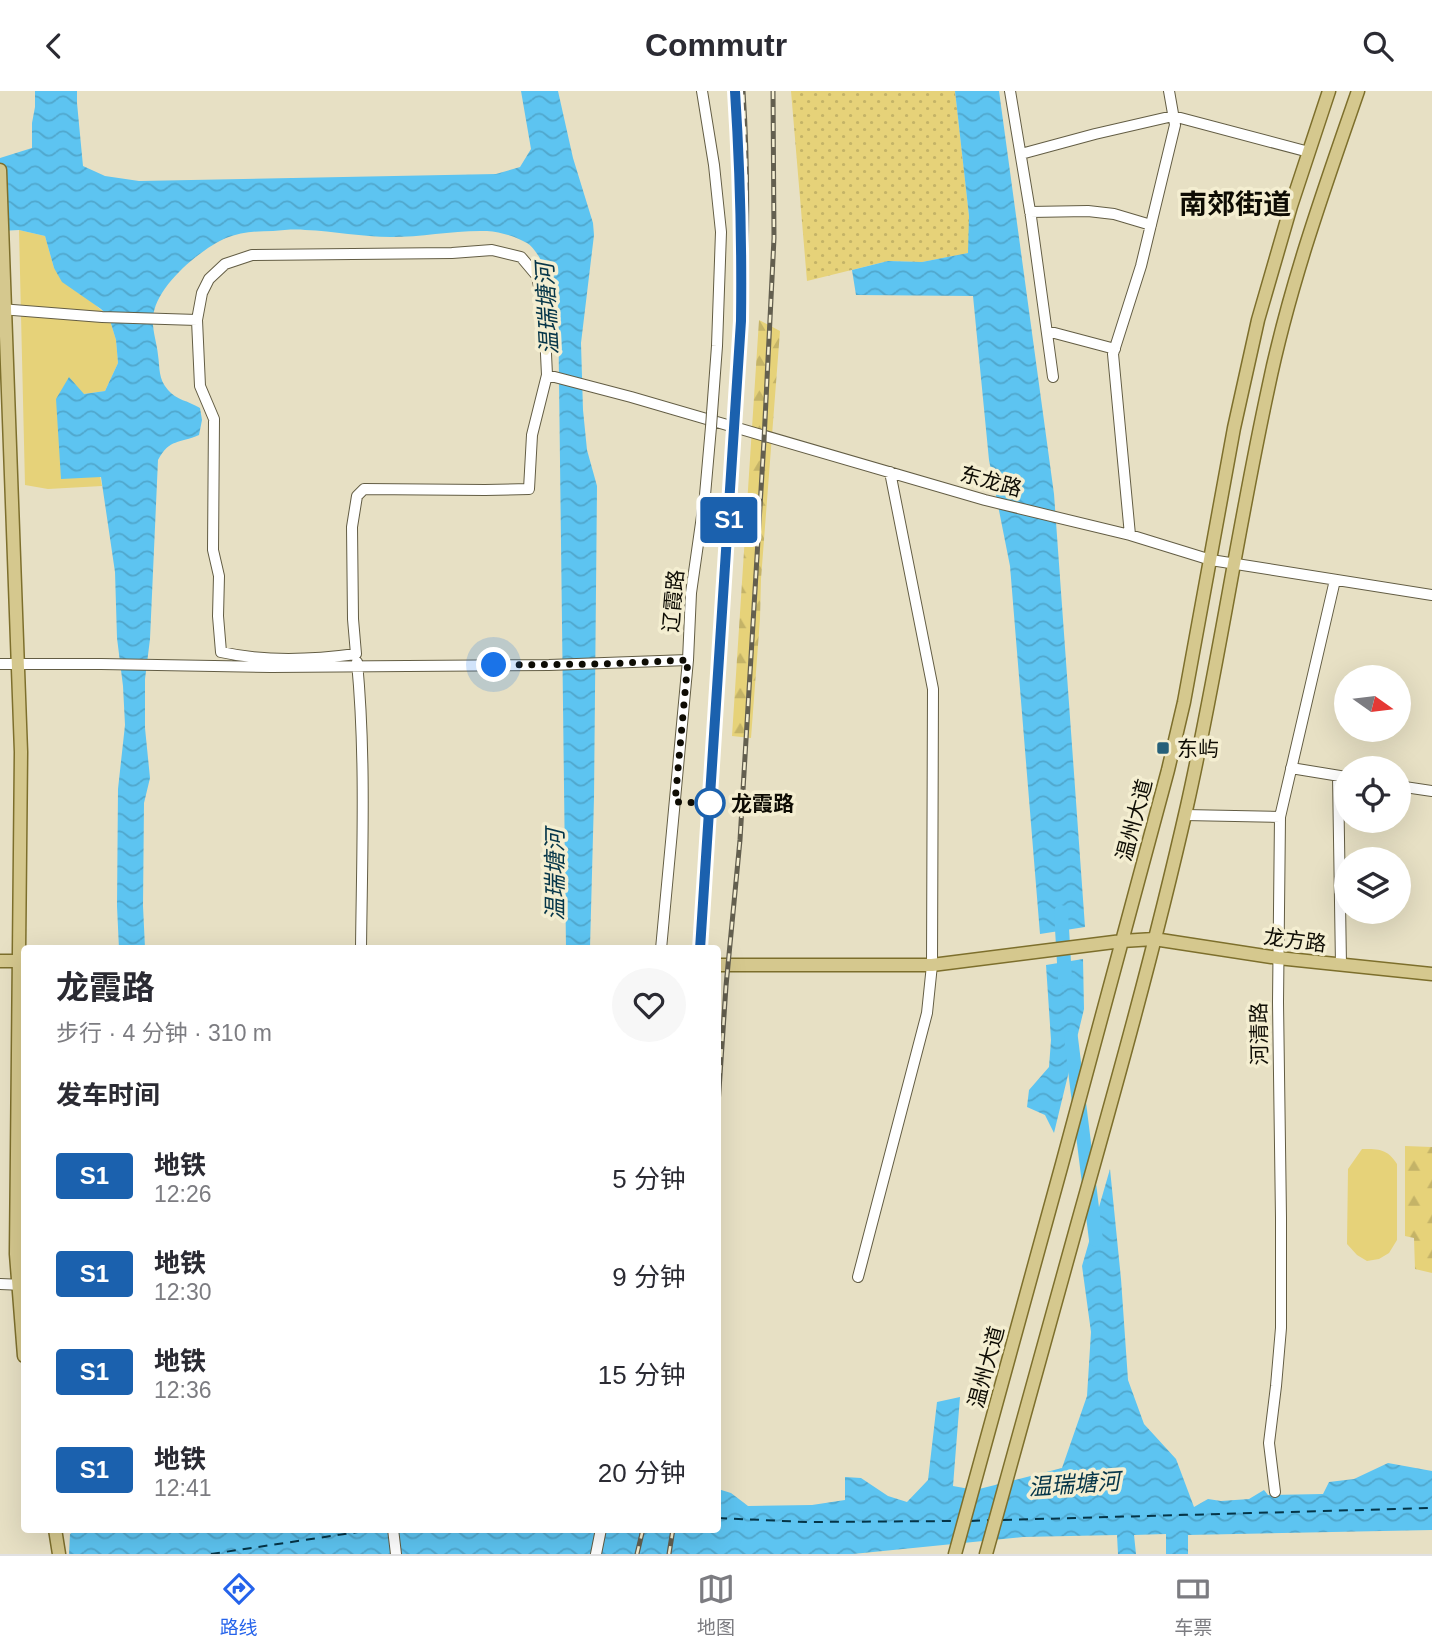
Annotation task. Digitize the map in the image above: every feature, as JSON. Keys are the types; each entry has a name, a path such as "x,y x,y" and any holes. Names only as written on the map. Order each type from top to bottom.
{"main road":[{"name":"温州大道","path":"955,1554 1177,729 1241,395 1258,320 1329,91"},
{"path":"986,1554 1109,1111 1185,815 1208,709 1268,386 1310,229 1358,91"},
{"path":"0,170 3,309 19,665 22,945"},
{"path":"721,965 932,965 1154,939"},
{"name":"龙方路","path":"1154,939 1278,958 1432,974"},
{"path":"0,961 21,961"},
{"path":"21,1010 16,1254 21,1285"},
{"path":"56,1533 59,1554"}],"street":[{"name":"辽霞路","path":"662,945 688,660 691,593 705,495 717,346 721,232 702,91"},
{"path":"1010,91 1053,377"},
{"path":"1130,535 1113,354 1141,266 1175,125 1169,91"},
{"path":"1021,154 1173,116 1309,152"},
{"path":"1030,212 1088,211 1114,214 1151,225"},
{"path":"356,654 322,659 243,657 221,652 219,576 213,550 214,419 200,386 197,320 202,293 209,279 225,264 252,255 452,253 492,250 521,257 537,276 544,312 549,376 531,435 529,489 364,489 357,496 352,527 353,619 360,687 362,776 361,945"},
{"path":"3,309 102,317 197,320"},
{"path":"1047,331 1115,349"},
{"name":"东龙路","path":"549,376 631,397 996,503 1130,535 1211,560 1432,595"},
{"path":"858,1277 926,1013 932,965 933,689 890,473"},
{"name":"河清路","path":"1275,1492 1269,1443 1281,1328 1278,958 1280,817 1335,580"},
{"path":"0,664 549,665 688,660"},
{"path":"1291,768 1334,775"},
{"path":"1411,788 1432,791"},
{"path":"1185,815 1280,817"},
{"path":"1341,965 1342,833"},
{"path":"0,1284 21,1285"},
{"path":"393,1533 396,1554"},
{"path":"596,1554 600,1533"}],"green space":[{"path":"791,91 955,91 969,216 969,253 922,262 888,261 807,281"},
{"path":"19,230 45,236 54,268 109,317 116,340 118,363 105,391 84,394 102,486 48,489 25,485"},
{"path":"759,320 780,331 751,738 732,736"},
{"path":"1405,1146 1432,1147 1432,1273 1415,1269 1414,1238 1405,1236"},
{"path":"1362,1149 1383,1151 1397,1164 1397,1240 1389,1253 1379,1259 1367,1261 1347,1244 1348,1169"}],"water":[{"path":"35,91 77,91 83,166 105,176 139,181 496,174 520,167 531,149 521,91 558,91 594,235 581,343 587,450 597,486 590,945 566,945 558,298 553,285 532,247 502,233 475,231 391,237 297,230 244,233 226,238 203,251 180,271 161,294 153,318 162,382 175,396 200,408 202,420 199,435 171,445 158,460 150,639 145,679 145,728 150,778 144,803 145,945 119,945 118,789 125,725 117,638 115,572 101,477 61,479 56,399 69,377 84,394 105,391 118,363 116,340 109,317 62,282 54,268 45,236 19,230 0,231 0,158 32,148"},
{"path":"955,91 999,91 1054,494 1085,927 1040,934 1010,566 989,460 973,296 856,295 852,270 888,261 922,262 968,253 969,216"},
{"path":"1083,959 1084,1009 1054,1133 1045,1115 1027,1107 1029,1090 1049,1067 1051,1040 1046,965"},
{"name":"温瑞塘河","path":"1110,1169 1128,1380 1144,1424 1176,1459 1194,1507 1208,1499 1249,1499 1264,1490 1268,1495 1323,1494 1329,1482 1354,1479 1388,1463 1432,1471 1432,1530 1188,1535 1188,1554 1166,1554 1166,1534 1134,1535 1136,1554 1118,1554 1117,1535 1023,1537 853,1554 69,1554 71,1533 721,1533 721,1490 731,1493 748,1506 812,1505 845,1500 845,1477 861,1478 888,1496 907,1502 928,1480 937,1402 960,1397 953,1486 975,1490 1062,1468 1087,1396 1091,1332 1082,1266"}],"waterway":[{"path":"1061,912 1065,979"},
{"path":"1071,1038 1096,1240"}],"ferry route":[{"path":"1003,1520 1432,1508"},
{"path":"721,1518 806,1522 959,1521"},
{"path":"971,1521 990,1520"},
{"path":"211,1554 351,1533"}],"railway":[{"path":"701,945 744,311 747,201 743,91"},
{"path":"721,1060 740,840 764,440 774,238 773,91"},
{"path":"637,1554 642,1533"},
{"path":"669,1554 672,1533"}],"metro line":[{"name":"S1","path":"700,945 741,321 741,184 735,91"}],"place":[{"name":"东屿","path":"1163,748"},
{"name":"龙霞路","path":"710,803"}],"district":[{"name":"南郊街道","path":"1235,204"}],"route":[{"path":"494,665 688,660 675,802 710,803"}]}
